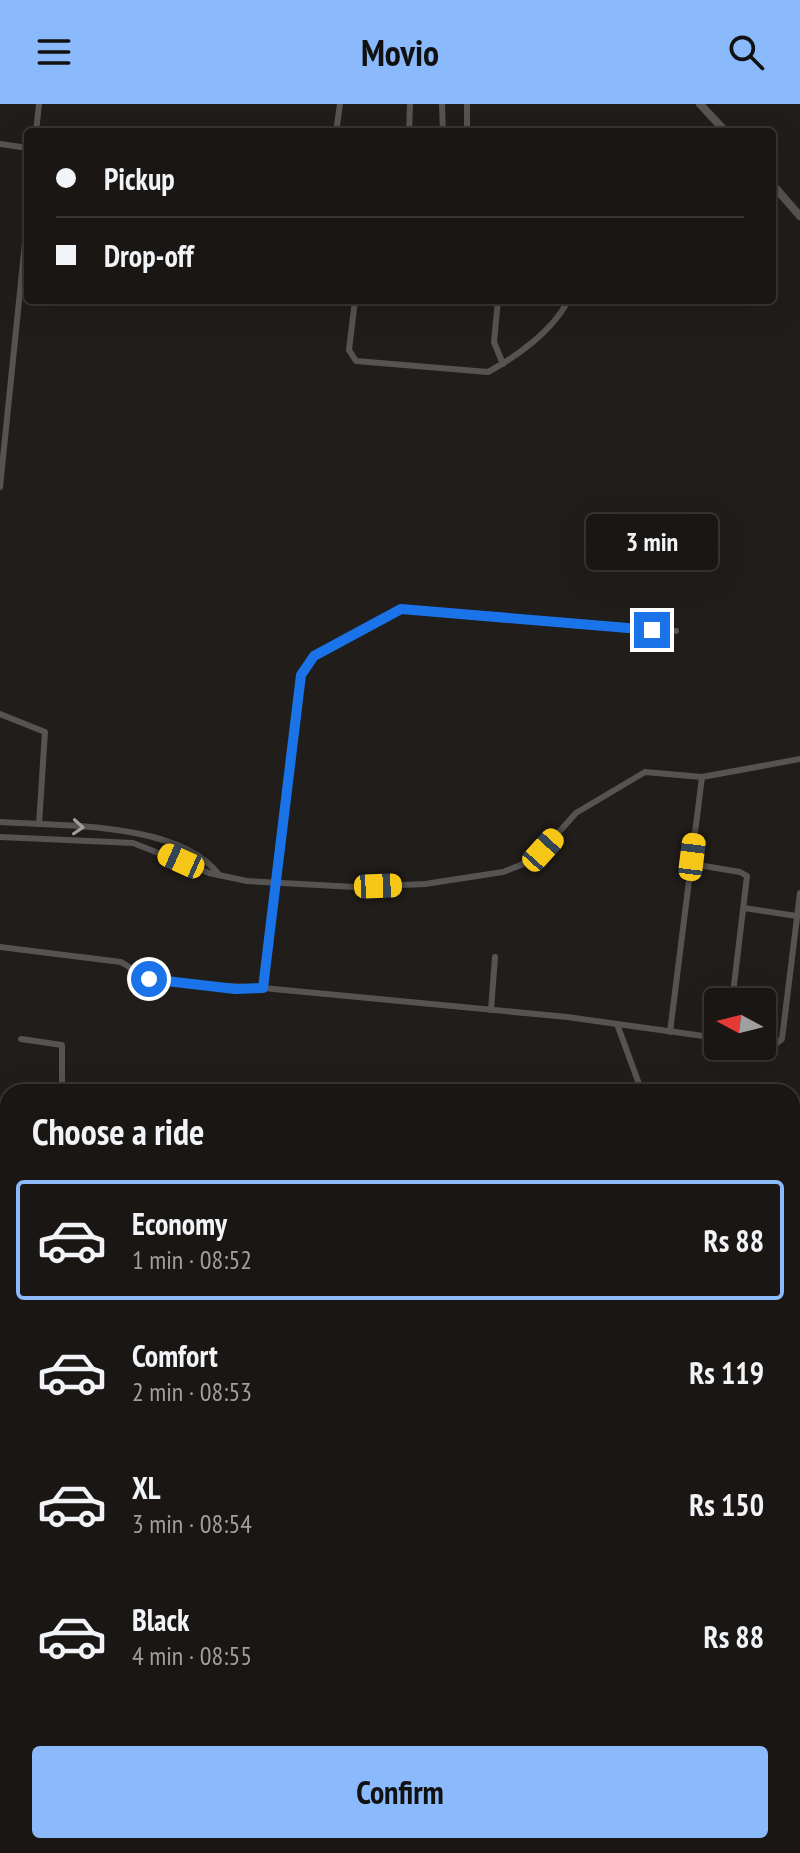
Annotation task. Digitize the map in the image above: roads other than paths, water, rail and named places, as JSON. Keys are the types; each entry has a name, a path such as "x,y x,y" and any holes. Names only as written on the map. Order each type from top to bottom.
{"street":[{"path":"36,128 39,104"},
{"path":"337,128 340,104"},
{"path":"409,128 410,104"},
{"path":"442,104 443,128"},
{"path":"467,104 469,128"},
{"path":"700,104 722,128"},
{"path":"0,144 24,147"},
{"path":"776,189 800,216"},
{"path":"0,487 24,252"},
{"path":"355,304 349,350 356,361 488,372 503,364 548,326 565,304"},
{"path":"498,304 494,342 503,364"},
{"path":"263,988 301,675 314,656 407,608 542,623 676,631"},
{"path":"0,714 45,732 39,824"},
{"path":"0,837 133,843 219,875 274,884 425,884 503,872 521,865 543,850 576,813 634,776 658,771 702,777 800,759"},
{"path":"670,1032 702,777"},
{"path":"0,822 144,833 186,851 213,867 219,875"},
{"path":"692,864 744,873 748,880 734,988"},
{"path":"776,1044 782,1039 800,893"},
{"path":"744,908 797,916"},
{"path":"0,947 121,962 159,982 263,988 491,1010 704,1036"},
{"path":"491,1010 495,957"},
{"path":"617,1024 639,1084"},
{"path":"21,1039 62,1045 62,1084"}]}
